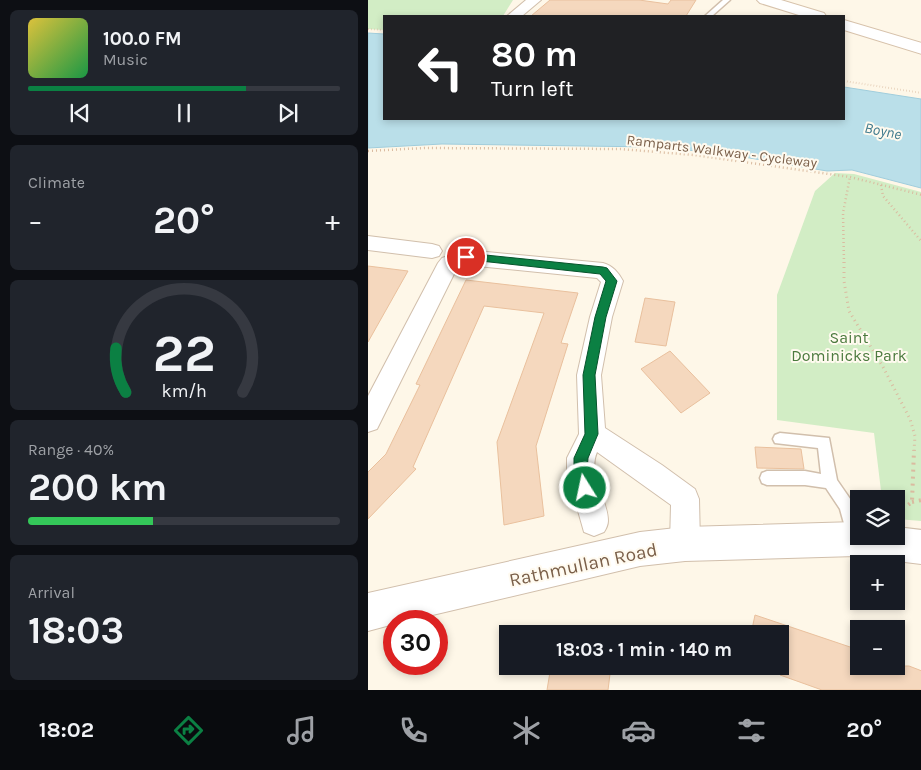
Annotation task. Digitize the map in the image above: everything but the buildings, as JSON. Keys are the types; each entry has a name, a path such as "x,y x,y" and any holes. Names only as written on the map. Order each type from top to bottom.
{"street":[{"path":"515,15 534,0"},
{"path":"765,0 815,15"},
{"path":"845,26 922,49"},
{"path":"368,243 432,251"},
{"path":"368,421 449,263 466,257 603,271 612,281 601,317 589,375 592,434 581,458 581,472 594,522"},
{"path":"592,434 686,499 685,544"},
{"name":"Rathmullan Road","path":"368,612 640,549 685,544 850,539"},
{"name":"Rathmullan Road","path":"905,545 922,547"}],"lane":[{"path":"709,15 728,0"},
{"path":"780,439 824,442 830,482 847,506 850,517"},
{"path":"767,478 805,478 830,482"}],"path":[{"path":"368,29 383,30"},
{"path":"845,81 922,93"},
{"name":"Ramparts Walkway - Cycleway","path":"368,151 424,148 620,149 703,156 850,177 922,195"},
{"path":"850,177 843,213 844,281 848,311 883,367 910,419 915,436 912,502"},
{"path":"881,185 883,196 922,242"},
{"path":"905,507 912,502 922,500"}],"green space":[{"path":"368,0 513,0 504,15 383,15 383,30 368,29"},
{"name":"Saint Dominicks Park","path":"835,173 854,174 921,192 921,521 905,520 905,490 881,490 874,433 777,420 777,295 815,191"}],"water":[{"name":"Boyne","path":"368,33 383,34 383,120 845,120 845,87 921,99 921,188 852,170 827,171 720,153 653,147 442,144 368,148"}],"route":[{"path":"466,257 603,271 612,281 601,317 589,375 592,434 581,458 581,472 585,488"}]}
